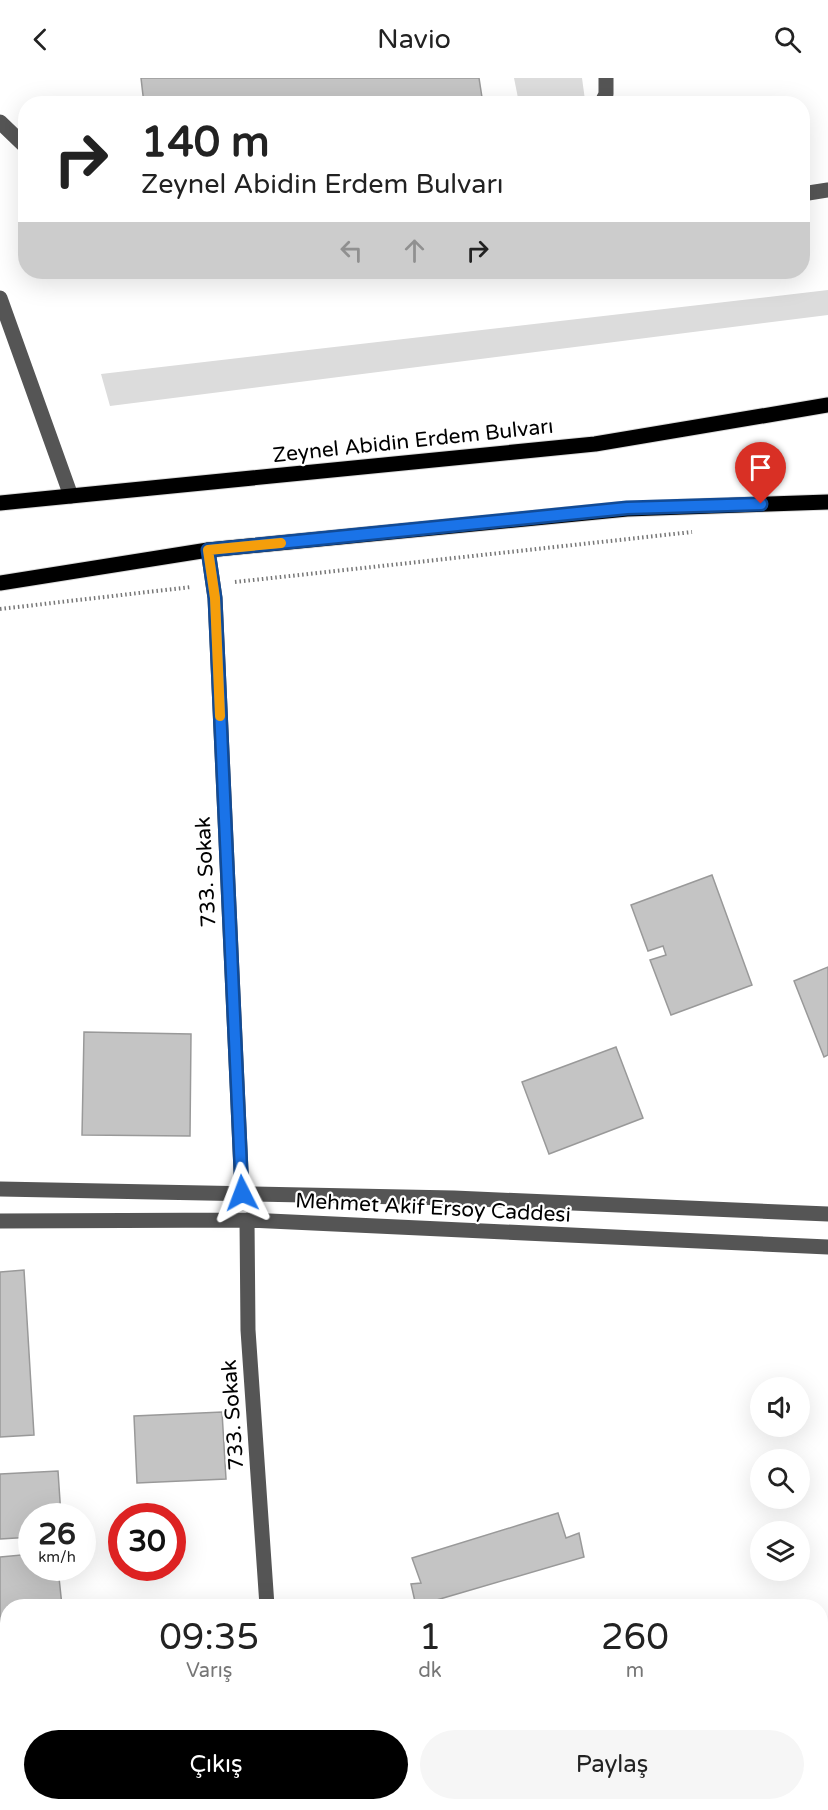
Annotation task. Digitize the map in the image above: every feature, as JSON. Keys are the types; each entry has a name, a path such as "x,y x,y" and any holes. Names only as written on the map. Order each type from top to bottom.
{"main road":[{"name":"Zeynel Abidin Erdem Bulvarı","path":"0,503 595,444 828,405"},
{"path":"0,583 208,550 627,508 828,502"}],"street":[{"path":"605,96 606,78"},
{"path":"0,122 18,139"},
{"path":"810,193 828,190"},
{"path":"0,297 71,496"},
{"name":"733. Sokak","path":"208,550 213,584 242,1193"},
{"path":"0,1189 454,1198 828,1214"},
{"name":"733. Sokak","path":"247,1220 248,1330 267,1599"},
{"name":"Mehmet Akif Ersoy Caddesi","path":"0,1221 247,1220 828,1247"}],"path":[{"path":"0,609 704,532"}],"shaded area":[{"path":"514,78 582,78 584,96 518,96"},
{"path":"828,290 828,315 110,406 101,374"}],"building":[{"path":"141,78 479,78 482,96 143,96"},
{"path":"712,875 752,985 671,1015 650,960 666,955 663,946 648,951 631,905"},
{"path":"828,967 828,1055 824,1057 794,981"},
{"path":"84,1032 191,1034 190,1136 82,1135"},
{"path":"616,1047 643,1118 549,1154 522,1082"},
{"path":"24,1270 34,1435 0,1437 0,1272"},
{"path":"222,1412 226,1479 137,1483 134,1416"},
{"path":"58,1471 60,1503 18,1503 18,1538 0,1539 0,1474"},
{"path":"558,1513 566,1538 579,1533 584,1557 440,1599 414,1599 411,1584 421,1583 412,1558"},
{"path":"18,1555 18,1581 59,1581 61,1599 0,1599 0,1557"}],"slow traffic":[{"path":"220,716 215,598 208,550 281,543"}],"route":[{"path":"242,1193 215,598 208,550 627,508 761,504"}]}
